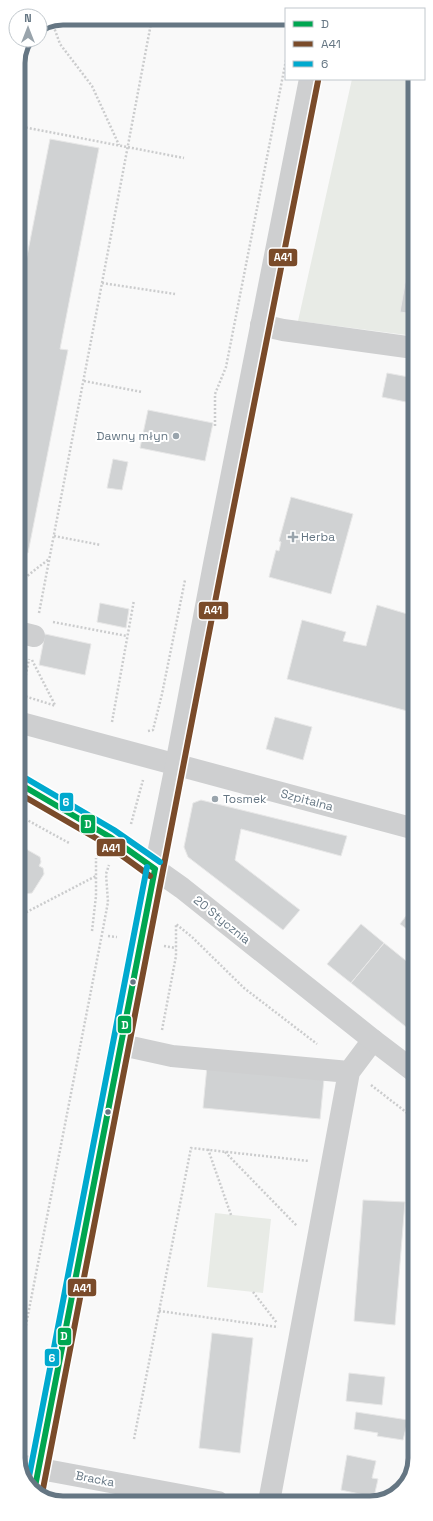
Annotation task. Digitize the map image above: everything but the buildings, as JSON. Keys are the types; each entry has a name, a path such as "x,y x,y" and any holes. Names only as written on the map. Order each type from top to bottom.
{"street":[{"path":"31,1479 29,1467 122,1045 211,578 310,80"},
{"path":"261,325 283,330 408,347"},
{"name":"Szpitalna","path":"25,724 408,827"},
{"name":"20 Stycznia","path":"25,787 120,844 155,868 408,1067"},
{"path":"270,1496 350,1071 373,1040"},
{"path":"122,1045 172,1056 350,1071"},
{"name":"Bracka","path":"29,1467 186,1496"}],"path":[{"path":"128,636 30,629 50,559 151,25"},
{"path":"54,27 60,44 92,86 119,145"},
{"path":"214,431 216,424 215,394 226,367 285,65"},
{"path":"25,127 184,158"},
{"path":"102,283 175,294"},
{"path":"84,381 142,392"},
{"path":"54,536 101,545"},
{"path":"25,578 50,559"},
{"path":"146,732 153,730 162,694 186,574"},
{"path":"112,722 134,600"},
{"path":"25,680 30,656 55,705"},
{"path":"25,1330 108,902 106,874 110,860 132,823 149,758"},
{"path":"25,819 70,844"},
{"path":"90,854 96,858 96,896 92,931"},
{"path":"25,913 96,876"},
{"path":"158,1052 176,956 176,924 192,937 244,988 319,1046"},
{"path":"108,936 123,938"},
{"path":"161,945 176,948"},
{"path":"350,1071 408,1114"},
{"path":"134,1438 191,1148 332,1164"},
{"path":"208,1149 231,1215"},
{"path":"225,1152 316,1247"},
{"path":"159,1311 280,1327 253,1292"}],"shaded area":[{"path":"352,80 408,80 408,335 298,321"},
{"path":"215,1213 271,1219 263,1293 207,1287"}],"transit line":[{"name":"A41","path":"43,1490 222,566 318,81"},
{"name":"6","path":"25,778 114,830 160,862"},
{"name":"D","path":"25,787 110,837 155,869"},
{"name":"A41","path":"25,797 106,844 150,876"},
{"name":"6","path":"29,1475 147,867"},
{"name":"D","path":"36,1484 155,869"}],"place":[{"name":"Dawny młyn","path":"176,436"},
{"name":"Herba","path":"293,537"},
{"name":"Tosmek","path":"215,799"}]}
